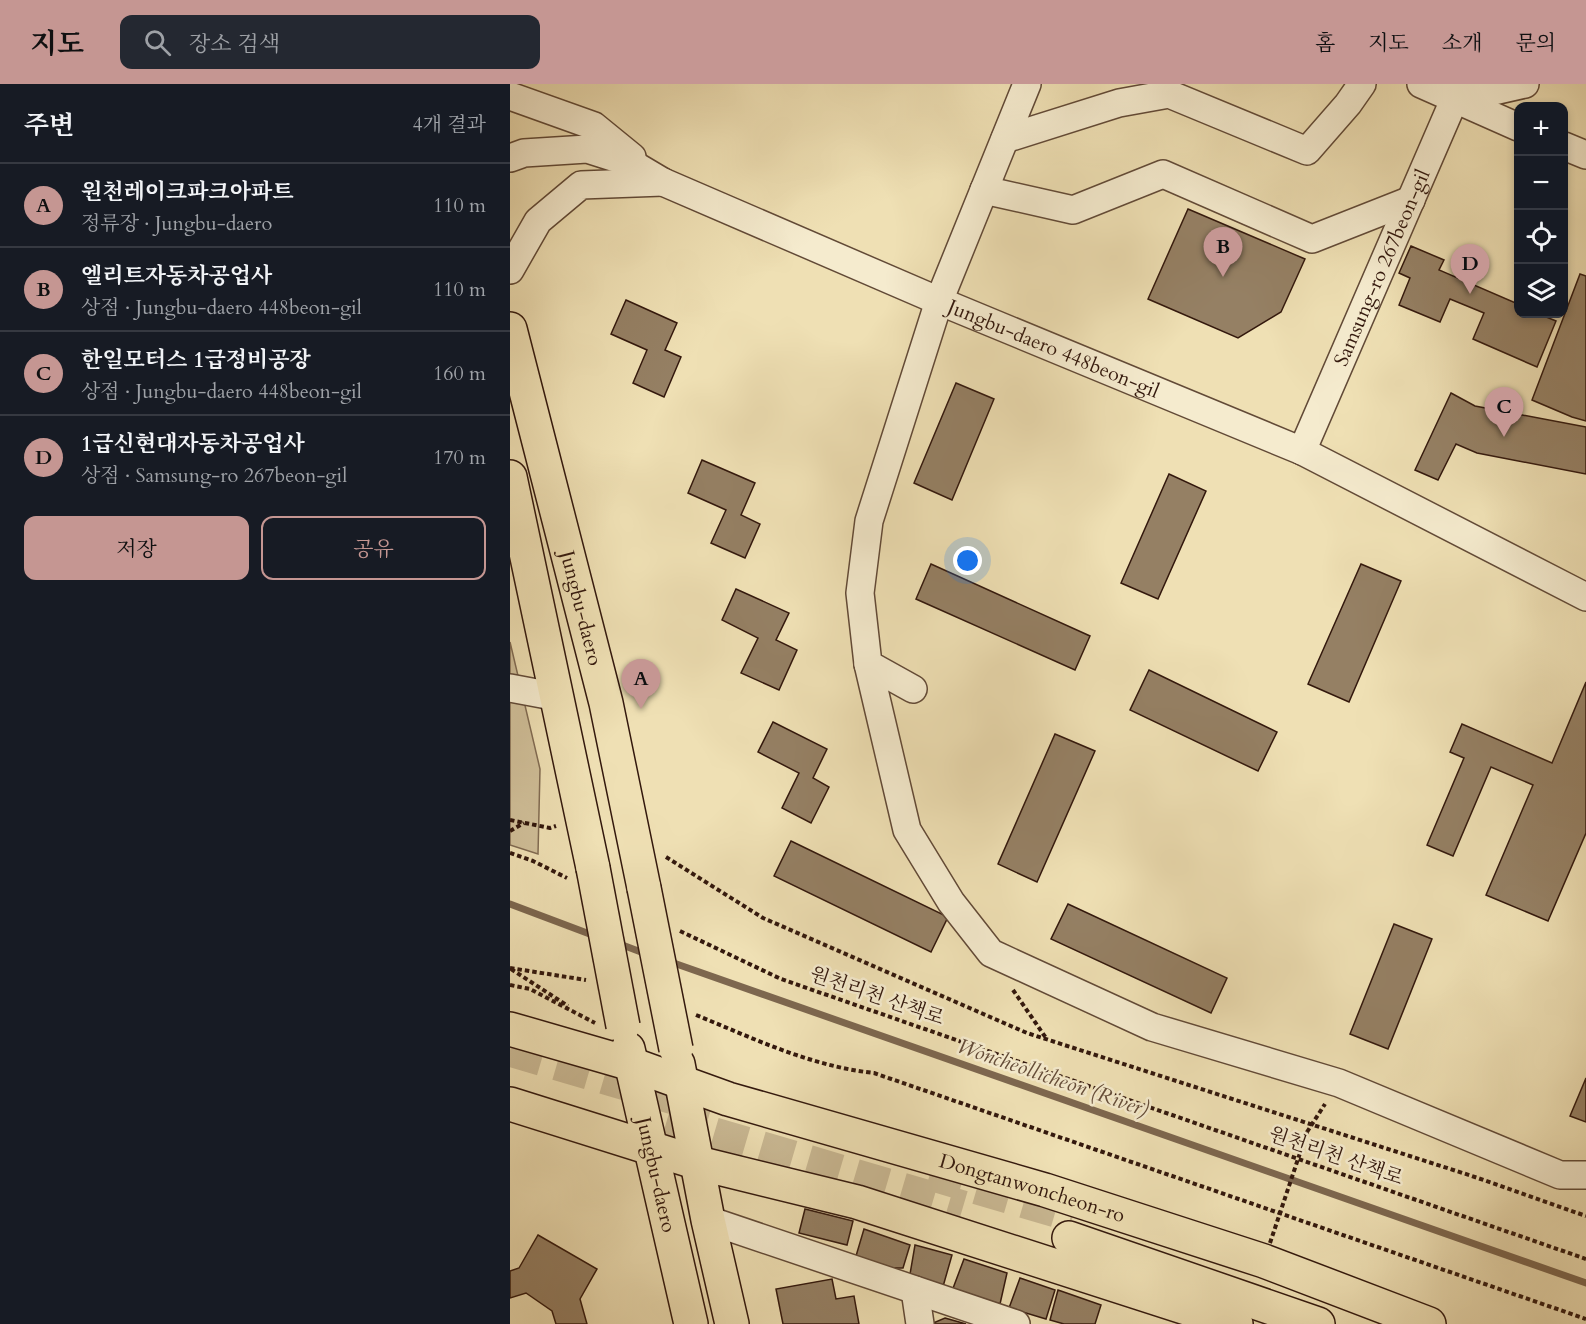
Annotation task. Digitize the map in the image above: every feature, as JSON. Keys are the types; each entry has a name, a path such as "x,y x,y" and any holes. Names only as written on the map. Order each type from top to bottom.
{"main road":[{"name":"Jungbu-daero","path":"510,328 606,703 708,1220 732,1324"},
{"name":"Jungbu-daero","path":"510,477 583,819 584,875 622,1041 652,1148 691,1324"},
{"name":"Dongtanwoncheon-ro","path":"510,1029 622,1041 681,1082 728,1099 1045,1190 1264,1261 1429,1324"},
{"path":"510,1104 698,1163 857,1202 1236,1324"},
{"path":"1318,1324 1071,1227 1379,1324"}],"street":[{"path":"1027,84 939,301 869,520 860,593 868,664 907,830 951,902 991,953 1152,1028 1338,1083 1560,1175 1586,1175"},
{"path":"1005,139 1123,93 1169,94 1307,151 1348,104 1362,84"},
{"path":"1421,84 1457,92 1514,125"},
{"path":"1457,92 1525,84"},
{"name":"Samsung-ro 267beon-gil","path":"1302,451 1457,92"},
{"path":"510,96 594,126 663,182"},
{"path":"1568,148 1586,155"},
{"name":"Jungbu-daero 448beon-gil","path":"510,158 524,153 587,149 631,163 663,182 939,301 1302,451 1586,597"},
{"path":"984,190 1073,210 1163,174 1312,239 1411,200"},
{"path":"510,270 538,221 581,185 663,182"},
{"path":"868,664 913,689"},
{"path":"510,688 558,697"},
{"path":"708,1220 1016,1324"},
{"path":"915,1290 920,1324"}],"path":[{"path":"510,820 550,828 583,819"},
{"path":"510,831 525,823"},
{"path":"633,836 763,918 1027,1033 1472,1176 1586,1216"},
{"path":"510,854 584,875"},
{"name":"원천리천 산책로","path":"679,931 781,979 1586,1259"},
{"path":"991,953 1003,975 1047,1039"},
{"path":"510,968 622,1041"},
{"path":"510,968 588,980"},
{"path":"510,985 530,989 580,1015 622,1041"},
{"path":"694,1015 814,1062 874,1073 1586,1319"},
{"path":"1270,1243 1307,1132 1338,1083"}],"shaded area":[{"path":"510,642 540,769 538,854 510,845"}],"building":[{"path":"1188,209 1305,259 1281,312 1238,338 1148,299"},
{"path":"1411,246 1444,260 1439,270 1514,302 1514,318 1549,318 1556,321 1537,367 1473,339 1484,313 1450,299 1440,322 1399,305 1410,278 1399,273"},
{"path":"1580,274 1586,276 1586,421 1532,400 1563,318 1568,318 1568,306"},
{"path":"626,300 677,323 665,350 681,357 664,397 633,383 647,350 611,334"},
{"path":"956,383 994,399 952,500 914,483"},
{"path":"1451,393 1475,406 1586,427 1586,474 1477,453 1456,444 1438,480 1415,470"},
{"path":"702,460 755,483 741,515 760,524 745,558 711,543 726,510 688,493"},
{"path":"1169,474 1206,491 1158,599 1121,583"},
{"path":"931,564 1090,636 1075,670 916,599"},
{"path":"1361,564 1401,581 1349,702 1308,684"},
{"path":"736,589 789,613 776,640 797,650 779,690 741,673 758,638 722,620"},
{"path":"1149,670 1277,732 1258,771 1130,710"},
{"path":"1586,682 1586,833 1548,921 1486,895 1533,785 1491,767 1453,856 1427,845 1464,758 1450,752 1462,724 1552,763"},
{"path":"773,722 827,749 813,778 829,787 811,823 782,808 799,773 758,752"},
{"path":"1055,734 1095,751 1037,882 998,864"},
{"path":"791,841 948,917 931,952 774,876"},
{"path":"1068,904 1227,978 1211,1013 1051,939"},
{"path":"1394,924 1432,939 1388,1049 1350,1034"},
{"path":"1586,1078 1586,1122 1570,1116"},
{"path":"805,1209 853,1221 847,1245 799,1233"},
{"path":"864,1229 910,1245 903,1268 895,1268 889,1276 864,1267 862,1258 856,1256"},
{"path":"538,1235 597,1269 580,1299 587,1324 556,1324 552,1311 526,1293 510,1298 510,1271 519,1268"},
{"path":"915,1245 952,1255 942,1290 909,1280"},
{"path":"964,1259 1007,1273 1000,1304 952,1291"},
{"path":"1020,1278 1055,1290 1046,1319 1009,1308"},
{"path":"832,1279 836,1299 854,1296 859,1324 783,1324 776,1289"},
{"path":"1058,1290 1101,1305 1095,1324 1064,1324 1050,1320"},
{"path":"945,1318 966,1324 931,1324"}],"waterway":[{"name":"Woncheollicheon (River)","path":"510,904 595,936"},
{"name":"Woncheollicheon (River)","path":"617,943 649,955"},
{"name":"Woncheollicheon (River)","path":"668,961 1586,1283"}],"tunnel":[{"path":"510,1050 711,1109"},
{"path":"667,1120 963,1207"},
{"path":"930,1174 1073,1216"}],"place":[{"name":"엘리트자동차공업사","path":"1223,277"},
{"name":"1급신현대자동차공업사","path":"1470,294"},
{"name":"한일모터스 1급정비공장","path":"1504,437"},
{"name":"원천레이크파크아파트","path":"641,709"}]}
